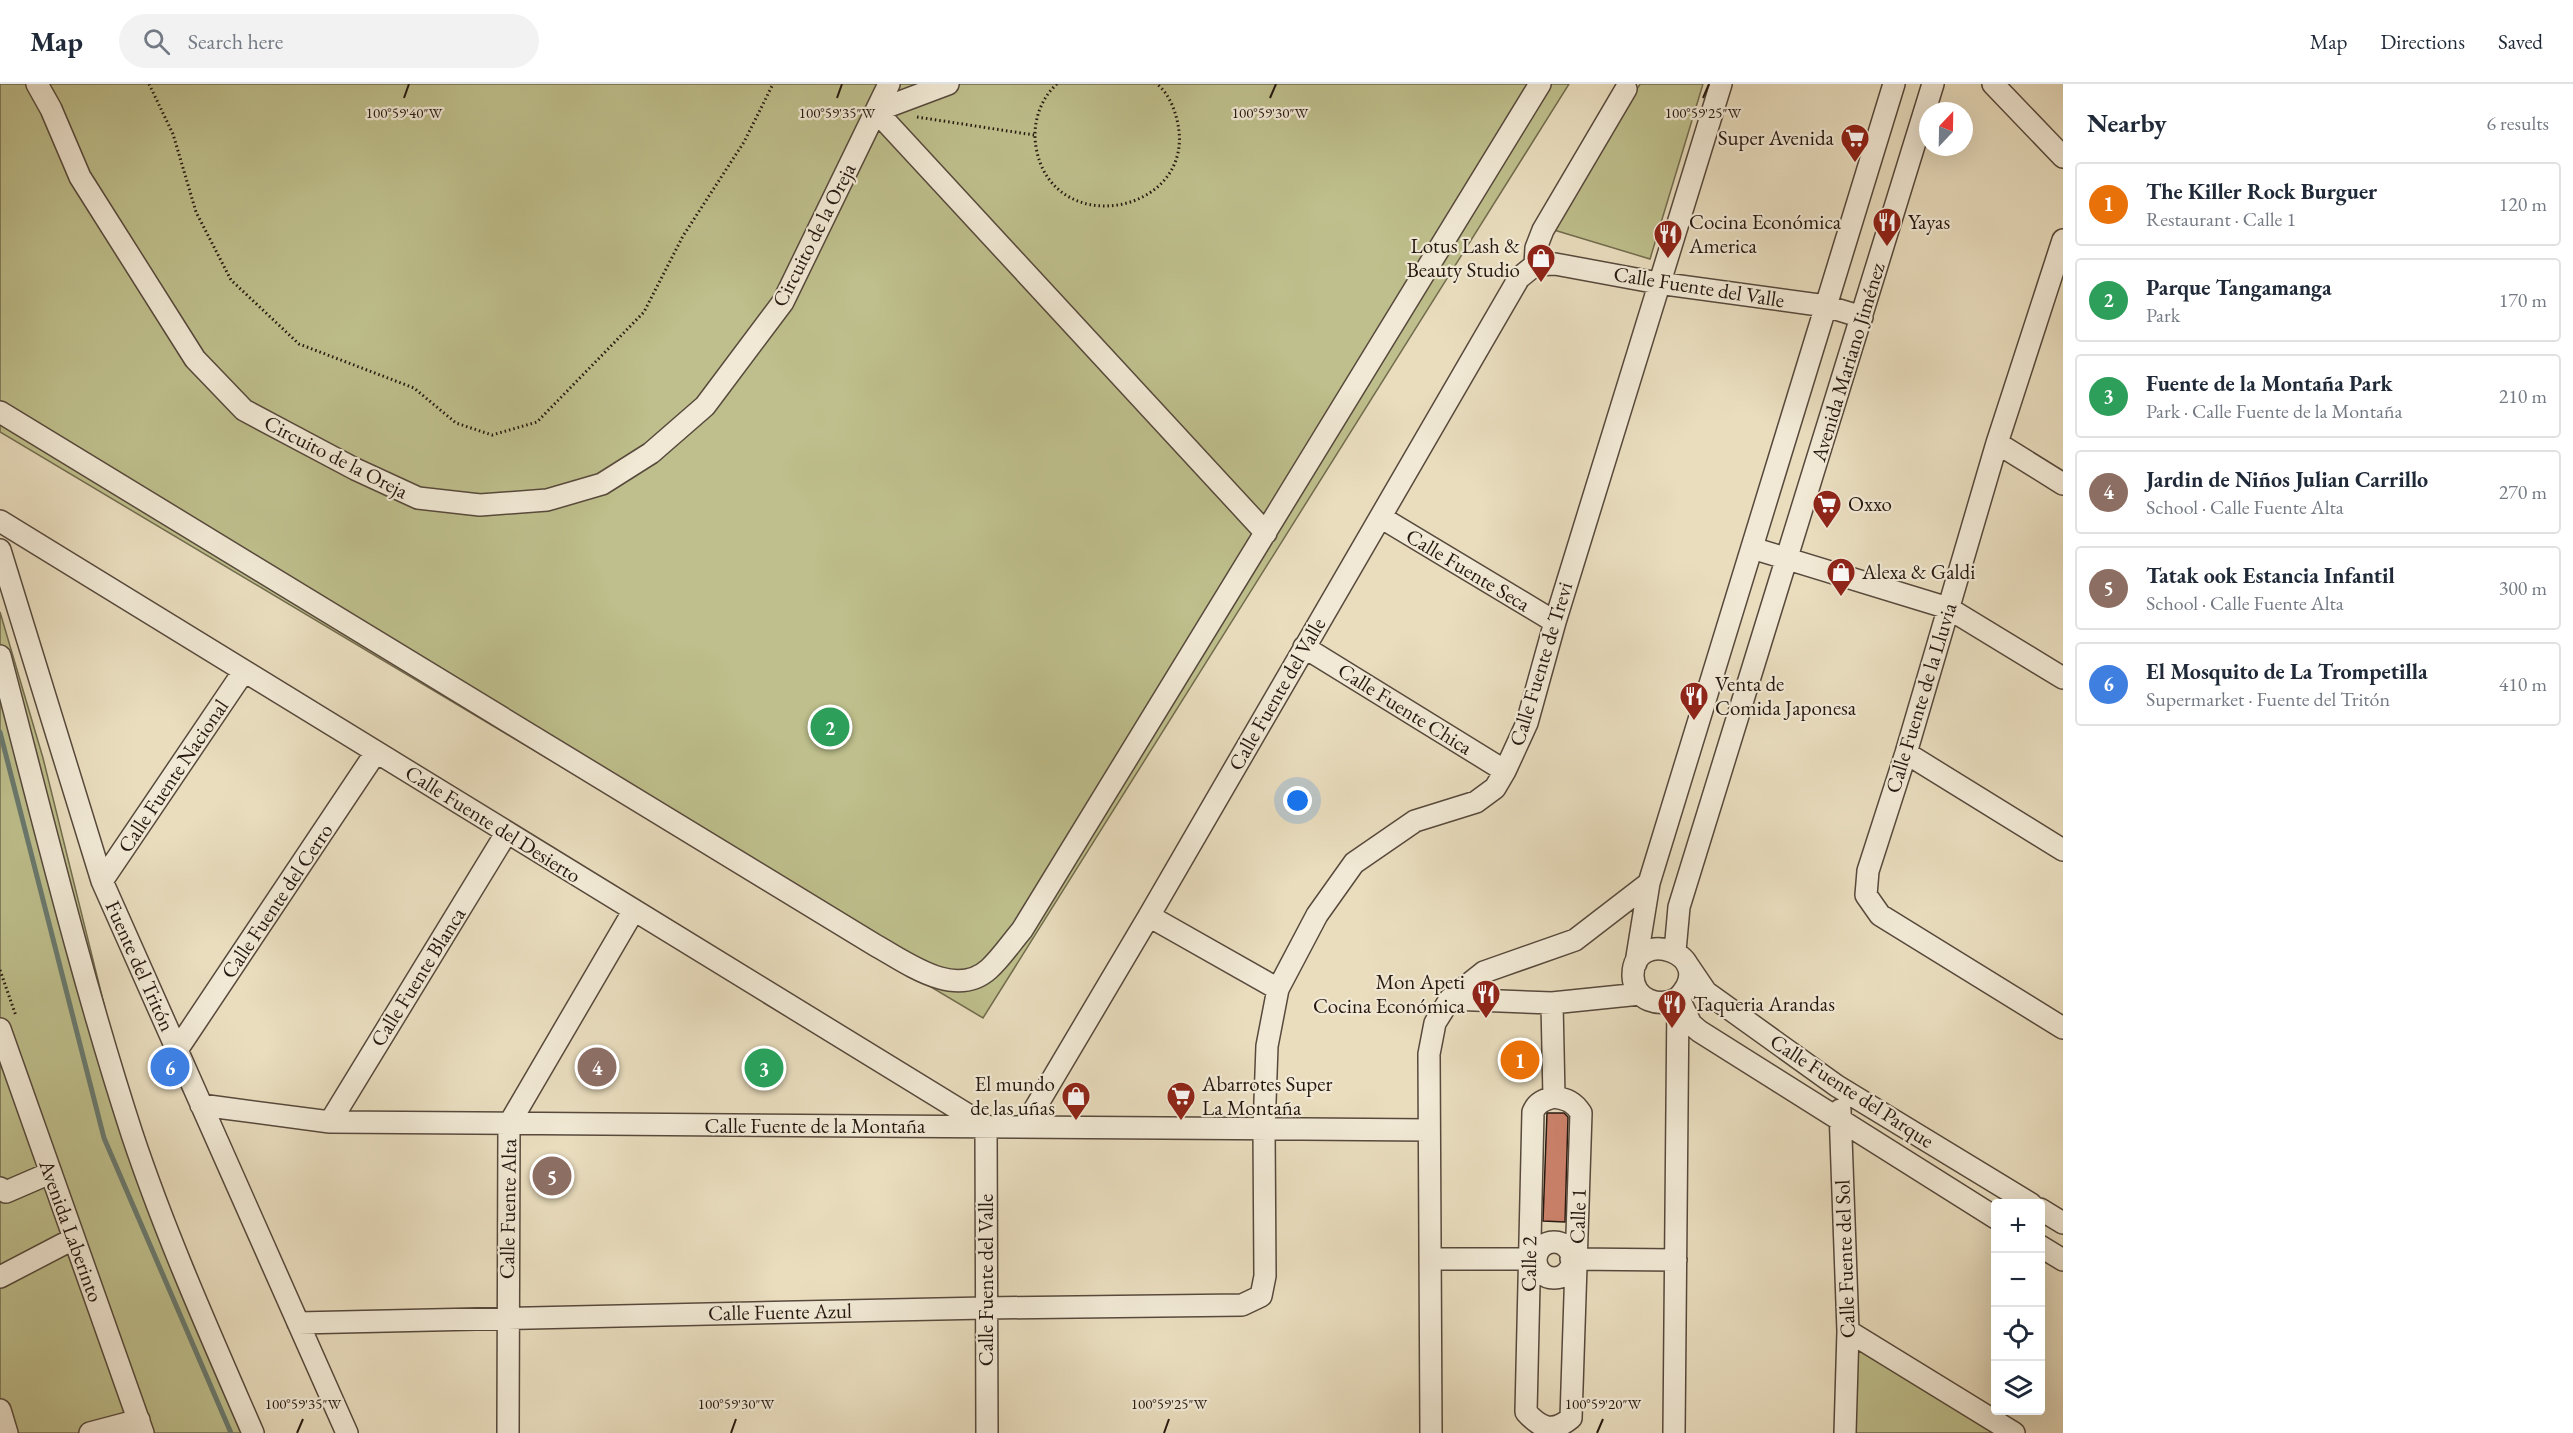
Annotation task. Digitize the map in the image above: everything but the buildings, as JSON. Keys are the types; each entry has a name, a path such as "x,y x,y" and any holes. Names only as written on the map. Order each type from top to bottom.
{"street":[{"name":"Circuito de la Oreja","path":"36,84 51,109 80,177 189,349 244,410 355,470 418,498 480,505 547,500 602,484 651,453 705,406 783,302 889,84"},
{"path":"948,84 876,111 1266,533"},
{"path":"0,412 875,945 932,976 964,981 987,971 1022,930 1540,84"},
{"name":"Calle Fuente de Trevi","path":"1261,1296 1265,1276 1264,1129 1267,1046 1278,989 1317,915 1354,863 1415,821 1476,802 1495,788 1505,771 1527,723 1555,622 1721,84"},
{"name":"Avenida Mariano Jiménez","path":"1640,994 1633,978 1649,883 1893,84"},
{"name":"Avenida Mariano Jiménez","path":"1674,1433 1678,998 1684,992 1689,977 1680,957 1679,907 1788,560 1933,84"},
{"path":"1994,84 2063,157"},
{"path":"1535,266 1536,248 1543,230 1626,89"},
{"name":"Calle Fuente de la Lluvia","path":"2061,1020 1880,915 1866,895 1868,872 1906,753 1997,443 2063,240"},
{"name":"Calle Fuente del Valle","path":"1024,1126 1382,518 1519,278 1535,266 1554,264 1658,283 1826,306 1862,317"},
{"path":"1997,443 2063,484"},
{"name":"Calle Fuente Seca","path":"1382,518 1555,622"},
{"name":"Calle Fuente del Desierto","path":"0,521 986,1126"},
{"path":"1752,548 1948,608 2063,678"},
{"name":"Fuente del Tritón","path":"0,550 102,881 347,1433"},
{"name":"Calle Fuente Chica","path":"1304,647 1505,771"},
{"path":"0,656 96,1019 133,1136 177,1257 253,1433"},
{"name":"Calle Fuente Nacional","path":"102,881 244,671"},
{"name":"Calle Fuente del Cerro","path":"177,1050 376,752"},
{"path":"1906,753 2063,850"},
{"name":"Calle Fuente Blanca","path":"330,1122 507,832"},
{"path":"1431,1433 1429,1054 1435,1023 1450,999 1485,972 1575,940 1649,883"},
{"name":"Calle Fuente Alta","path":"508,1433 509,1124 634,910"},
{"path":"1149,916 1278,989"},
{"path":"1636,963 1649,951 1666,948 1680,957"},
{"name":"Calle Fuente del Parque","path":"1680,957 1706,992 1837,1086 2024,1199"},
{"path":"1450,999 1552,1003 1640,994 1646,999 1663,1003 1678,998"},
{"name":"Calle Fuente del Parque","path":"1678,998 1691,1024 1708,1037 1991,1215"},
{"path":"1552,1003 1554,1097"},
{"name":"Avenida Laberinto","path":"0,1029 141,1426"},
{"path":"1678,1069 1684,1042 1693,1035 1708,1037"},
{"name":"Calle Fuente del Sol","path":"1837,1086 1841,1121 1848,1331 1845,1433"},
{"name":"Calle 2","path":"1551,1431 1537,1425 1526,1412 1533,1259 1533,1112 1543,1100 1554,1097"},
{"name":"Calle 1","path":"1551,1431 1562,1427 1572,1418 1574,1259 1581,1113 1576,1105 1568,1100 1554,1097"},
{"name":"Calle Fuente de la Montaña","path":"201,1105 330,1122 1429,1130"},
{"name":"Calle Fuente del Valle","path":"986,1126 987,1433"},
{"path":"0,1188 6,1192 50,1173"},
{"path":"2045,1212 2063,1223"},
{"path":"0,1277 73,1239"},
{"path":"1430,1259 1533,1259 1540,1248 1551,1243 1567,1248 1574,1259 1676,1260"},
{"path":"2045,1249 2063,1260"},
{"name":"Calle Fuente Azul","path":"298,1323 507,1317 1242,1305 1261,1296"},
{"path":"1848,1331 2014,1433"},
{"path":"0,1410 7,1433"},
{"path":"90,1433 141,1426"}],"path":[{"path":"149,84 173,134 196,212 231,280 299,344 414,388 456,423 492,435 537,422 644,312 683,236 744,142 773,84"},
{"path":"1057,84 1038,111 1034,135 1038,158 1049,179 1066,195 1087,205 1110,208 1132,203 1152,192 1164,180 1178,154 1180,131 1174,107 1157,84"},
{"path":"910,116 1034,135"}],"green space":[{"path":"0,84 1569,84 983,1018 0,432"},
{"path":"1640,84 1703,84 1650,259 1554,230"},
{"path":"0,612 43,758 123,1081 144,1149 259,1433 0,1433"},
{"path":"1848,1331 2014,1433 1845,1433"}],"waterway":[{"path":"0,732 104,1138 231,1433"}],"place":[{"name":"Super Avenida","path":"1855,164"},
{"name":"Yayas","path":"1887,248"},
{"name":"Cocina Económica America","path":"1668,260"},
{"name":"Lotus Lash & Beauty Studio","path":"1541,284"},
{"name":"Oxxo","path":"1827,530"},
{"name":"Alexa & Galdi","path":"1841,598"},
{"name":"Venta de Comida Japonesa","path":"1694,722"},
{"name":"Parque Tangamanga","path":"830,727"},
{"name":"Mon Apeti Cocina Económica","path":"1486,1020"},
{"name":"Taqueria Arandas","path":"1672,1030"},
{"name":"The Killer Rock Burguer","path":"1520,1060"},
{"name":"El Mosquito de La Trompetilla","path":"170,1067"},
{"name":"Jardin de Niños Julian Carrillo","path":"597,1067"},
{"name":"Fuente de la Montaña Park","path":"764,1068"},
{"name":"El mundo de las uñas","path":"1076,1122"},
{"name":"Abarrotes Super La Montaña","path":"1181,1122"},
{"name":"Tatak ook Estancia Infantil","path":"552,1176"}]}
